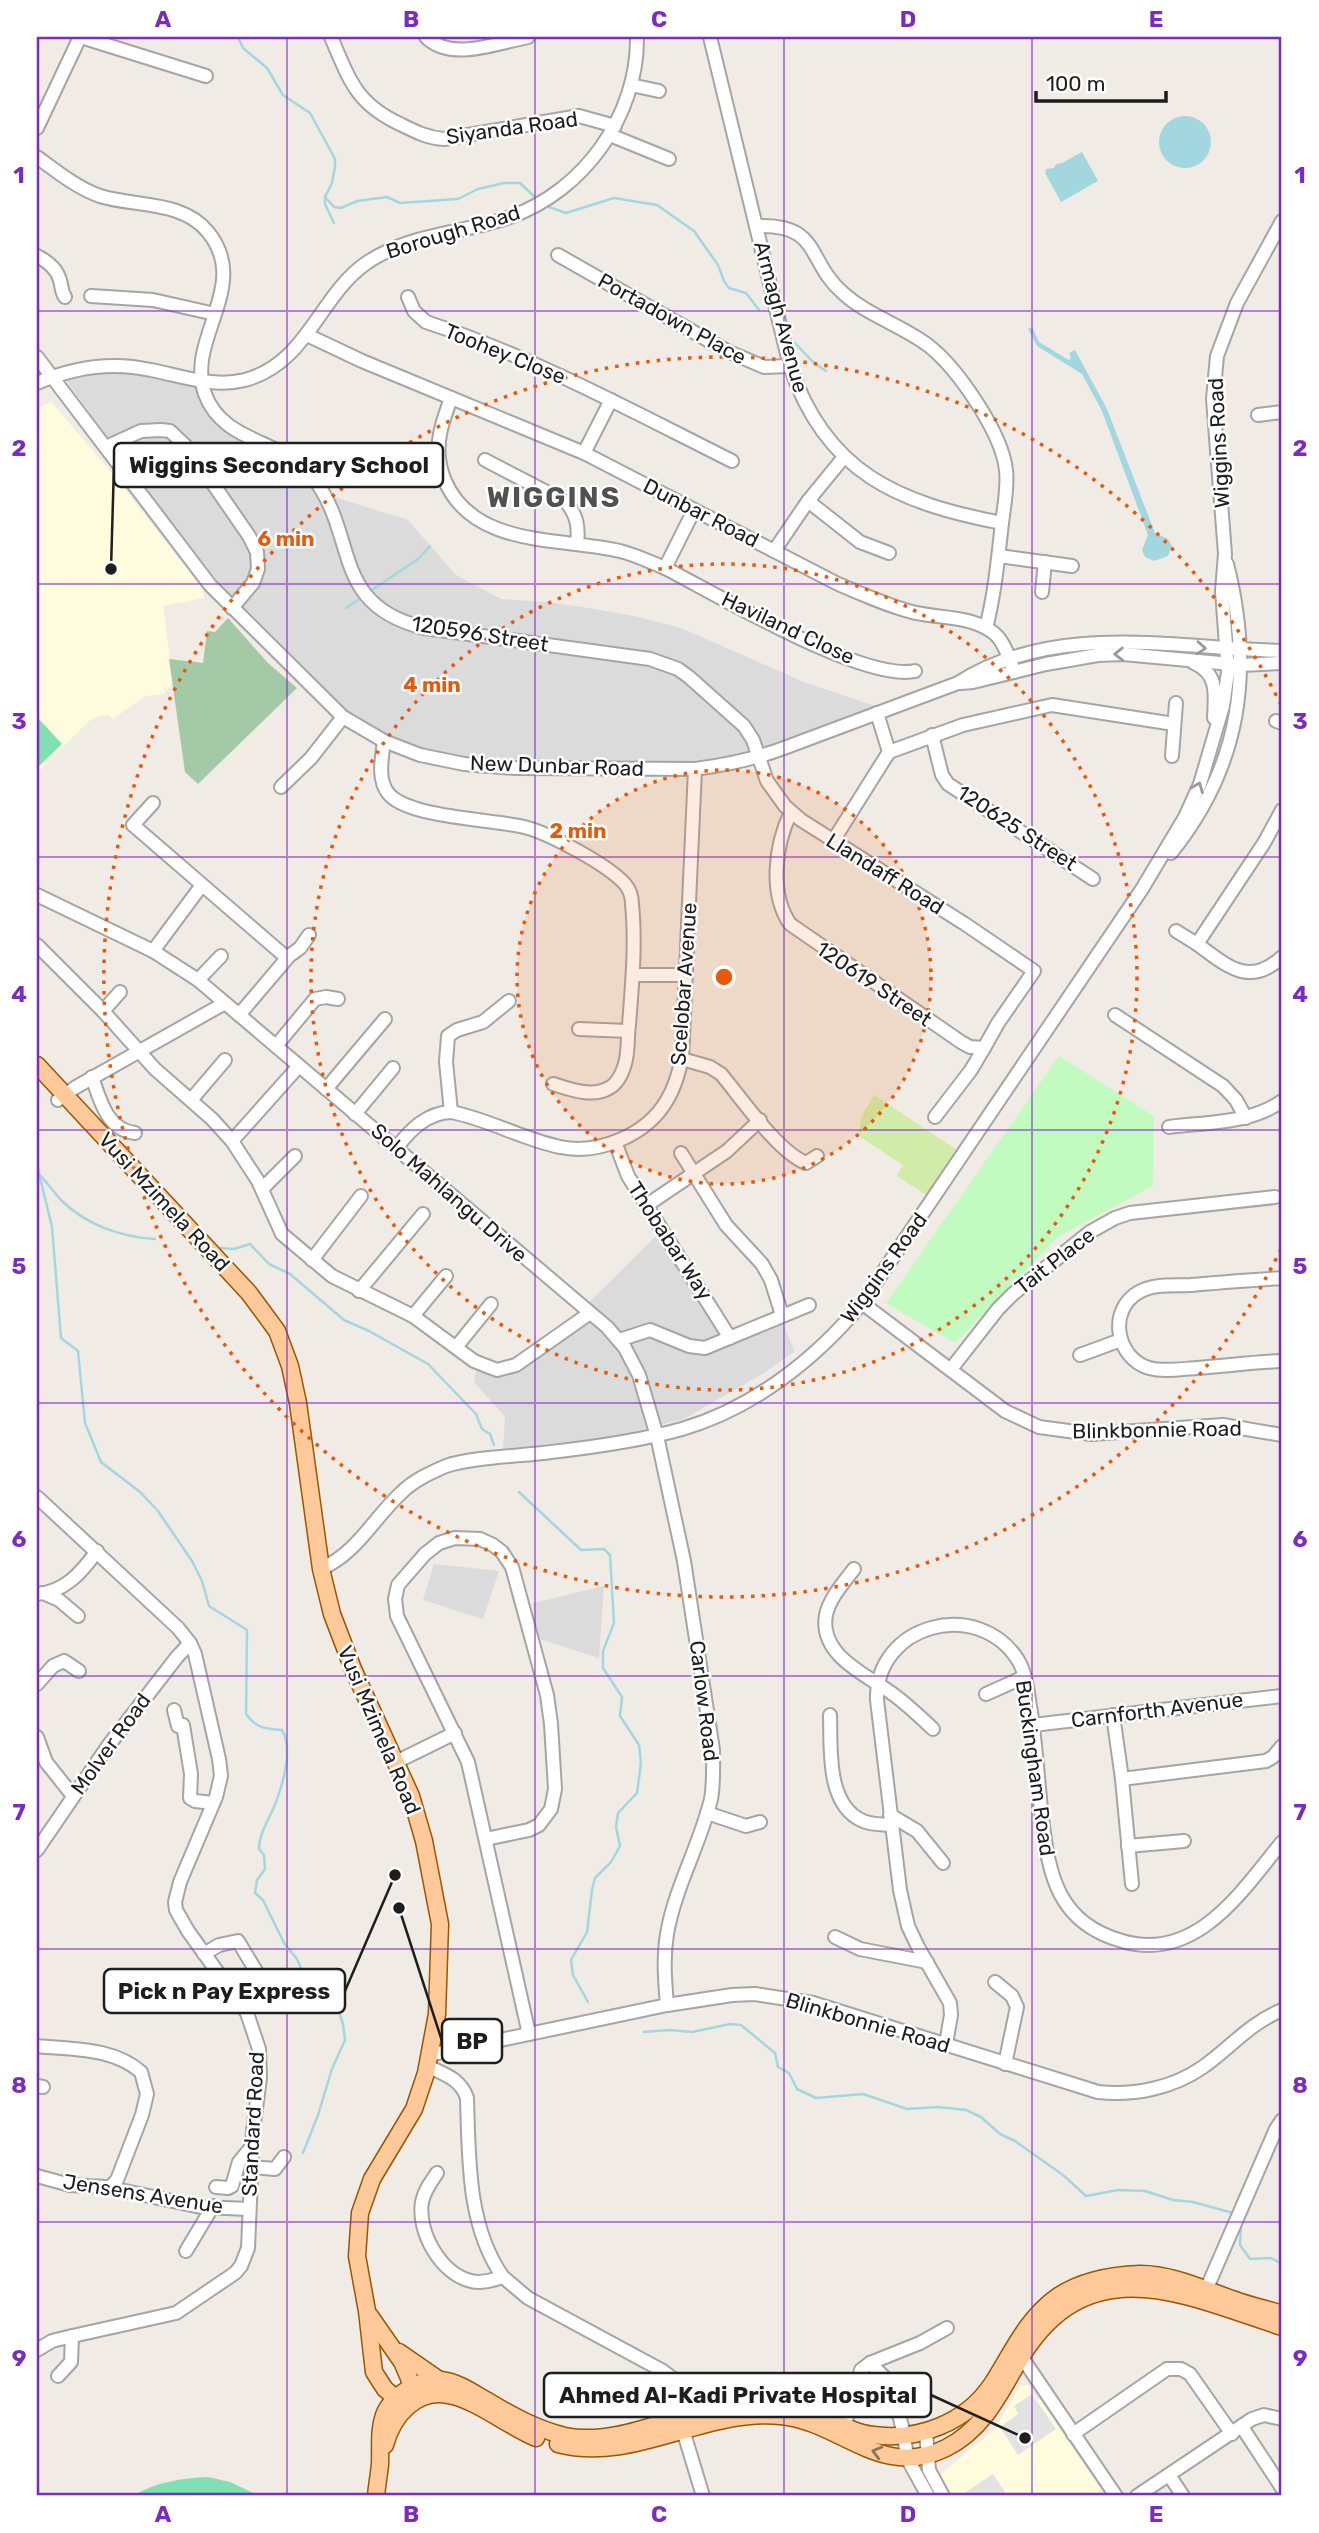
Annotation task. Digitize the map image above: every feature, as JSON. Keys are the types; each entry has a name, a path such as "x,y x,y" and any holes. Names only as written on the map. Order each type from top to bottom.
{"main road":[{"name":"Vusi Mzimela Road","path":"37,1065 61,1097"},
{"name":"Vusi Mzimela Road","path":"37,1077 61,1097 272,1321 299,1404 321,1569 337,1632 411,1796 424,1841 440,1924 437,2014 428,2061 414,2109 372,2179 360,2213 357,2256 374,2372 380,2464"},
{"path":"374,2372 381,2384 407,2399 432,2395 453,2396 517,2430 577,2449 634,2444 678,2425 701,2411 753,2404 789,2405 806,2409 844,2427 872,2435 904,2435 926,2432 958,2417 972,2406 991,2385 1029,2323 1057,2297 1072,2289 1108,2278 1141,2274 1176,2280 1282,2314"},
{"path":"391,2347 439,2379 463,2387 525,2422 576,2438 608,2436 752,2415 782,2416 811,2424 877,2454 907,2458 944,2449 974,2429 987,2414 1034,2336 1059,2313 1083,2298 1108,2291 1142,2287 1166,2290 1282,2327"},
{"name":"Vusi Mzimela Road","path":"367,2311 406,2370 407,2399"},
{"path":"379,2427 386,2410 439,2379"},
{"path":"376,2496 388,2432 407,2399"}],"street":[{"path":"37,128 80,37 205,76"},
{"name":"Siyanda Road","path":"331,37 362,99 386,118 426,136 444,139 579,116 669,159"},
{"path":"426,37 439,48 461,50 528,37"},
{"name":"Borough Road","path":"37,383 88,367 111,365 227,383 252,378 277,364 307,335 351,276 383,251 409,241 489,223 523,211 574,178 612,130 631,85 636,60 636,37"},
{"name":"Armagh Avenue","path":"710,37 790,366 806,409 815,424 844,457 873,479 908,498 964,516 1002,523"},
{"path":"631,85 659,91"},
{"path":"37,157 86,190 113,199 181,212 200,224 214,241 222,261 224,282 204,353 201,381"},
{"name":"Wiggins Road","path":"1142,889 1188,830 1215,782 1234,726 1235,664 1227,649 1222,592 1225,554 1213,399 1217,356 1234,310 1282,221"},
{"path":"758,226 784,228 801,235 841,292 916,337 953,368 979,407 1004,460 1007,480 999,556 986,628 998,638 1012,665"},
{"path":"37,256 54,269 60,278 65,297"},
{"name":"Portadown Place","path":"558,256 727,351 764,367 790,366"},
{"path":"91,296 153,300 215,314"},
{"name":"Toohey Close","path":"408,298 414,312 426,322 520,357 732,461"},
{"name":"Dunbar Road","path":"307,335 362,361 584,453 836,583 913,612 970,622 986,628"},
{"name":"New Dunbar Road","path":"37,357 203,577 232,608 343,717 384,741 439,760 491,767 695,769 758,758 958,683 972,674 1012,665"},
{"name":"120596 Street","path":"201,381 212,409 227,426 287,456 310,474 327,503 359,586 371,603 386,614 424,628 637,656 663,663 678,669 733,714 749,732 758,758"},
{"name":"Haviland Close","path":"451,398 439,436 443,476 460,507 485,525 523,536 620,551 665,568 830,651 894,673 915,671"},
{"path":"584,453 611,400"},
{"path":"1258,415 1282,412"},
{"path":"106,447 141,431 161,430 170,431 189,449 249,536 257,552 258,569 253,583 232,608"},
{"path":"774,551 808,501 844,457"},
{"path":"485,460 566,502 573,510 578,523 577,544"},
{"path":"808,501 860,542 889,553"},
{"path":"665,568 694,510"},
{"name":"Wiggins Road","path":"321,1569 348,1553 410,1485 451,1464 657,1436 711,1419 770,1388 822,1347 862,1303 1142,889 1185,817 1200,784 1241,650 1234,591 1225,554"},
{"path":"999,556 1072,566"},
{"path":"1041,592 1045,562"},
{"path":"1012,665 1047,649 1108,642 1282,651"},
{"path":"1012,665 1123,654 1235,664 1282,663"},
{"path":"1187,660 1206,670 1215,682 1213,745"},
{"path":"1172,756 1176,704"},
{"path":"833,841 889,752 932,735 996,716 1052,705 1174,724"},
{"path":"877,713 889,752"},
{"path":"281,788 311,758 343,717"},
{"name":"120625 Street","path":"932,735 942,775 948,784 1093,879"},
{"path":"384,741 382,779 388,793 398,802 417,809 522,826 541,832 608,870 629,891 632,903 633,975 625,1066 617,1082 610,1088 586,1092 553,1084"},
{"name":"Llandaff Road","path":"758,758 767,781 791,812 1034,971 984,1048"},
{"name":"Scelobar Avenue","path":"451,1112 559,1147 587,1148 615,1142 635,1132 663,1107 677,1079 682,1059 695,769"},
{"path":"133,825 153,803"},
{"path":"1197,944 1264,843 1282,810"},
{"name":"120619 Street","path":"791,812 779,845 778,890 779,905 790,924 961,1042 975,1048 984,1048"},
{"path":"121,815 287,958"},
{"path":"153,951 202,885"},
{"name":"Solo Mahlangu Drive","path":"37,895 153,951 198,980 590,1313 619,1340 642,1382 657,1436"},
{"path":"1176,931 1241,972 1262,971 1282,957"},
{"path":"239,1014 309,935"},
{"path":"37,945 103,1011 138,1052 232,1141 262,1189 282,1234 332,1276 413,1316 484,1367 497,1370 508,1369 590,1313"},
{"path":"198,980 221,956"},
{"path":"633,975 686,975"},
{"path":"103,1011 120,992"},
{"path":"276,1046 315,999 338,999"},
{"path":"397,1147 424,1120 442,1112 451,1112 446,1047 448,1036 452,1032 483,1022 509,1001"},
{"path":"61,1097 225,1003"},
{"path":"1115,1015 1223,1086 1236,1100 1246,1118"},
{"path":"326,1089 385,1019"},
{"path":"579,1029 628,1031"},
{"path":"935,1117 971,1070 984,1048"},
{"path":"682,1059 710,1067 721,1074 786,1152 795,1159 812,1160"},
{"path":"191,1100 225,1060"},
{"path":"232,1141 299,1066"},
{"path":"355,1114 393,1068"},
{"path":"92,1077 104,1111 116,1126 135,1133"},
{"path":"1168,1127 1246,1118 1264,1113 1282,1101"},
{"path":"647,1205 727,1151 760,1120"},
{"name":"Thobabar Way","path":"615,1142 628,1176 730,1338"},
{"path":"681,1153 726,1225 762,1264 771,1280 782,1315"},
{"path":"262,1189 295,1156"},
{"path":"312,1259 361,1196"},
{"name":"Tait Place","path":"951,1369 1013,1294 1090,1232 1115,1218 1130,1213 1275,1197"},
{"path":"359,1291 423,1214"},
{"path":"413,1316 446,1276"},
{"path":"1282,1278 1164,1285 1141,1291 1125,1307 1119,1324 1125,1351 1135,1361 1158,1369 1282,1361"},
{"name":"Blinkbonnie Road","path":"862,1303 1019,1419 1050,1430 1091,1434 1223,1425 1282,1435"},
{"path":"457,1346 491,1304"},
{"path":"619,1340 650,1330 697,1349 705,1348 809,1305"},
{"path":"1080,1355 1121,1340"},
{"name":"Carlow Road","path":"657,1436 684,1561 713,1750 714,1778 707,1813 678,1892 667,1931 664,1961 667,2005"},
{"name":"Standard Road","path":"37,1497 178,1628 190,1643 200,1670 219,1759 220,1783 177,1889 175,1902 180,1918 247,2013 254,2029 261,2063 251,2167 248,2248 241,2266 229,2278 170,2316 72,2336"},
{"path":"486,1839 529,1830 544,1820 554,1800 551,1724 547,1695 512,1567 502,1552 493,1545 472,1537 454,1538 432,1547 405,1575 398,1585 395,1599 397,1616 468,1762 529,2034"},
{"path":"40,1594 71,1581 97,1551"},
{"path":"854,1569 841,1586 826,1615 826,1627 836,1651 857,1672 901,1700 933,1728"},
{"path":"40,1594 59,1601 78,1616"},
{"name":"Buckingham Road","path":"877,1685 897,1648 919,1631 937,1625 974,1627 1006,1646 1019,1662 1024,1677 1033,1725 1045,1847 1051,1875 1065,1904 1072,1912 1105,1936 1134,1945 1158,1945 1195,1933 1224,1911 1282,1844"},
{"name":"Molver Road","path":"37,1850 152,1688 190,1643"},
{"path":"37,1684 53,1666 64,1661 79,1671"},
{"path":"986,1694 1024,1677"},
{"path":"877,1685 890,1820 900,1890 908,1926 950,2003 951,2015 946,2044"},
{"name":"Carnforth Avenue","path":"1033,1725 1282,1696"},
{"path":"174,1710 178,1726 183,1725 191,1774 190,1798 193,1801 213,1803"},
{"path":"830,1715 832,1766 840,1797 856,1818 869,1823 890,1820 917,1831 943,1863"},
{"path":"1112,1716 1122,1779 1132,1884"},
{"path":"396,1762 455,1733"},
{"path":"37,1737 46,1762 73,1796"},
{"path":"1122,1779 1266,1761 1282,1746"},
{"path":"707,1813 746,1826 760,1822"},
{"path":"1128,1846 1184,1840"},
{"path":"835,1937 860,1949 927,1962"},
{"path":"204,1954 219,1945 238,1941 268,1991"},
{"path":"995,1982 1012,1996 1017,2007 1005,2064"},
{"name":"Blinkbonnie Road","path":"428,2061 529,2034 667,2005 732,1995 775,1997 813,2003 1098,2092 1140,2092 1170,2084 1201,2068 1251,2026 1282,2010"},
{"path":"37,2046 89,2050 112,2055 141,2072 147,2094 142,2115 117,2180 109,2188"},
{"path":"428,2061 459,2082 464,2089 467,2098 476,2213 485,2247 503,2277 527,2298 674,2379 689,2391 701,2411"},
{"path":"1206,2290 1244,2199 1282,2120"},
{"path":"216,2187 232,2186 239,2162 253,2145"},
{"path":"251,2167 275,2169 284,2157"},
{"path":"437,2173 423,2198 421,2214 430,2243 441,2262 458,2276 473,2282 503,2277"},
{"name":"Jensens Avenue","path":"37,2176 70,2185 109,2188 173,2202 249,2209"},
{"path":"186,2252 213,2206"},
{"path":"844,2427 859,2375 870,2363 920,2343 947,2328"},
{"path":"37,2350 52,2341 72,2336 71,2362 58,2376"},
{"path":"1021,2356 1116,2496"},
{"path":"870,2363 892,2385 907,2458 928,2496"},
{"path":"1073,2434 1158,2376 1175,2368 1190,2374 1282,2488"},
{"path":"674,2379 678,2425 703,2496"},
{"path":"1137,2496 1257,2416 1282,2419"},
{"path":"926,2432 931,2477 943,2496"},
{"path":"1169,2475 1183,2496"}],"shaded area":[{"path":"99,368 143,373 194,385 209,415 238,436 297,467 315,491 408,520 456,575 501,599 582,607 681,628 804,682 875,706 737,756 692,761 484,761 421,749 383,735 342,710 217,587 66,380"},
{"path":"51,402 113,474 203,590 204,598 163,606 173,682 164,694 145,696 113,719 108,715 89,721 37,773 37,408"},
{"path":"659,1233 726,1344 781,1320 795,1351 764,1373 684,1419 612,1437 503,1449 505,1417 474,1382 477,1368 496,1373 565,1326"},
{"path":"434,1564 499,1571 483,1619 423,1600"},
{"path":"604,1586 599,1658 536,1638 533,1603"},
{"path":"1028,2385 1101,2489 1099,2496 950,2496 938,2476 995,2429 1020,2386"},
{"path":"1032,2394 1056,2429 1018,2455 1000,2427 1018,2414 1014,2406"},
{"path":"993,2474 1005,2492 998,2496 960,2496"}],"green space":[{"path":"228,618 268,663 297,688 198,784 185,772 169,659 203,663 207,631 215,632"},
{"path":"37,717 62,744 37,768"},
{"path":"1059,1056 1154,1116 1153,1186 1059,1236 955,1343 886,1303"},
{"path":"874,1095 956,1149 926,1195 897,1176 903,1165 859,1136 861,1117"},
{"path":"208,2477 230,2482 260,2496 133,2496 150,2487 169,2482"}],"water":[{"path":"1185,116 1195,118 1203,124 1209,132 1209,152 1203,160 1195,166 1185,168 1175,166 1167,160 1161,152 1159,142 1161,132 1167,124 1175,118"},
{"path":"1082,152 1098,181 1061,202 1045,173 1046,169 1054,168 1056,164"},
{"path":"1032,327 1039,342 1069,360 1069,353 1075,350 1107,409 1155,533 1168,539 1172,546 1168,556 1154,561 1145,557 1142,550 1148,535 1102,411 1082,374 1037,346 1028,329"}],"waterway":[{"path":"238,37 243,48 267,68 283,95 310,113 335,159 332,183 325,197 334,207 341,208 357,201 387,197 400,203 458,199 478,189 504,183 520,183 538,200"},
{"path":"325,197 325,204 334,223"},
{"path":"546,206 566,213 614,198 657,205 694,231 718,265 729,288 746,293 759,310"},
{"path":"793,341 826,371"},
{"path":"369,592 418,559 430,546"},
{"path":"346,608 364,596"},
{"path":"37,1165 52,1227 61,1338 78,1351 85,1423 101,1462 140,1492 158,1511 192,1561 202,1581 209,1606 247,1630 246,1714 261,1727 282,1730 285,1738 286,1768 277,1799 260,1838 259,1849 264,1855 265,1869 257,1880 255,1893 263,1900 307,1982 338,2009 345,2040 303,2153"},
{"path":"40,1175 61,1200 93,1223 129,1236 155,1239"},
{"path":"220,1248 234,1249 250,1244 269,1264 290,1274 344,1320 428,1364 476,1414 482,1429 490,1434 494,1445"},
{"path":"519,1492 581,1550 604,1549 610,1555 614,1623 603,1651 603,1668 622,1697 620,1716 639,1745 641,1763 637,1793 618,1813 616,1827 620,1846 611,1862 595,1878 587,1932 571,1960 573,1975 588,2002"},
{"path":"644,2032 692,2032 730,2024 741,2025 775,2053 778,2067 789,2073 797,2089 816,2098 863,2094 907,2109 938,2107 966,2110 981,2117 1000,2134 1015,2141 1063,2175 1086,2196 1118,2190 1145,2191 1233,2213"},
{"path":"1241,2222 1240,2245 1250,2259 1271,2258 1282,2264"}],"place":[{"name":"Wiggins Secondary School","path":"111,569"},
{"name":"Pick n Pay Express","path":"395,1875"},
{"name":"BP","path":"399,1908"},
{"name":"Ahmed Al-Kadi Private Hospital","path":"1025,2438"}],"district":[{"name":"WIGGINS","path":"554,497"}]}
